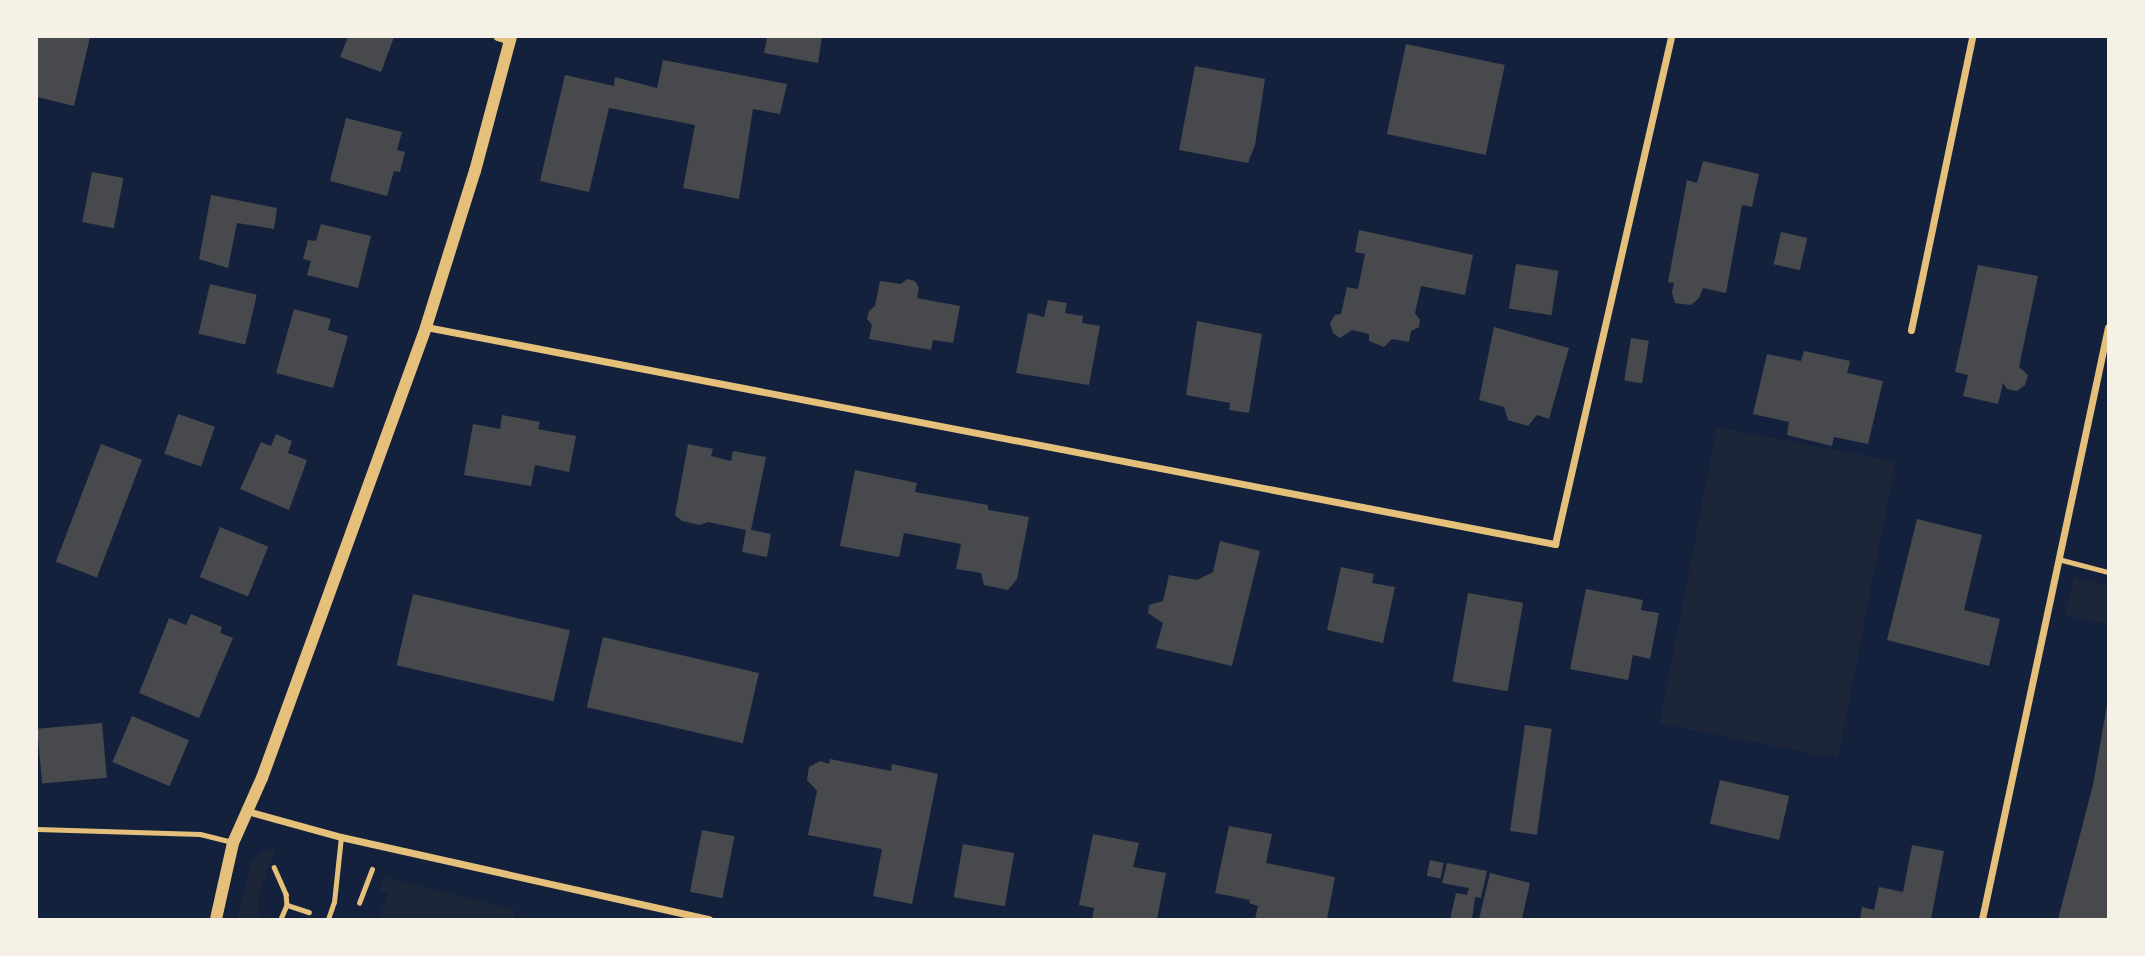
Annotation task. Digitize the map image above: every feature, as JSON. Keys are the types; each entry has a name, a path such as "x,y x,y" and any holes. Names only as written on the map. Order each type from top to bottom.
{"street":[{"path":"216,919 233,843 426,327 511,39 497,37"},
{"path":"426,327 1555,544 1671,37"},
{"path":"1911,330 1972,37"},
{"path":"1982,919 2108,327"},
{"path":"247,811 341,837 709,919"}],"lane":[{"path":"2058,559 2108,572"},
{"path":"37,829 200,834 233,843"},
{"path":"328,919 334,902 341,837"}],"path":[{"path":"357,907 383,846"},
{"path":"274,867 286,894 287,905 281,919"}],"shaded area":[{"path":"1717,427 1896,462 1838,758 1659,723"},
{"path":"2074,577 2108,586 2108,624 2064,615"},
{"path":"276,848 259,893 259,919 237,919 252,862 257,855"},
{"path":"384,877 516,910 513,919 379,919 388,894 380,891"}],"building":[{"path":"37,37 90,37 74,106 37,97"},
{"path":"348,37 394,37 381,72 340,57"},
{"path":"767,37 822,37 818,63 764,53"},
{"path":"1406,44 1505,65 1486,155 1387,134"},
{"path":"663,60 787,84 780,114 753,109 739,199 683,188 695,125 609,108 589,192 540,181 565,75 614,86 615,77 657,88"},
{"path":"1195,66 1265,79 1255,145 1248,163 1179,150"},
{"path":"346,118 402,132 397,150 405,152 400,172 394,171 387,196 330,181"},
{"path":"1703,161 1759,174 1752,207 1742,205 1726,293 1703,288 1699,298 1691,305 1675,303 1672,293 1674,283 1668,282 1687,180 1697,183"},
{"path":"92,172 123,178 114,228 82,222"},
{"path":"211,195 277,208 274,229 237,223 228,268 199,259"},
{"path":"321,224 371,236 358,288 307,275 311,261 303,259 308,240 316,241"},
{"path":"1359,230 1473,255 1465,295 1421,286 1415,313 1420,320 1419,327 1411,331 1409,342 1392,339 1384,347 1369,341 1369,334 1352,330 1340,338 1333,333 1330,323 1335,315 1341,314 1347,287 1358,289 1365,254 1355,252"},
{"path":"1781,232 1807,238 1800,270 1774,264"},
{"path":"1516,264 1558,271 1551,315 1509,308"},
{"path":"1978,265 2038,276 2019,367 2028,375 2025,385 2017,391 2007,389 2003,383 1998,404 1963,396 1968,375 1955,372"},
{"path":"907,279 915,281 919,288 917,298 960,306 953,343 933,340 931,350 869,339 872,325 867,319 869,311 875,306 880,281 901,284"},
{"path":"210,284 257,295 245,344 199,334"},
{"path":"1048,300 1067,303 1065,313 1083,316 1082,323 1100,326 1089,385 1016,373 1028,313 1044,317"},
{"path":"294,309 331,319 328,330 348,336 333,388 276,373"},
{"path":"1197,321 1262,334 1249,413 1229,410 1230,403 1186,395"},
{"path":"1494,327 1569,348 1549,419 1537,415 1528,426 1508,420 1504,407 1479,400"},
{"path":"1631,338 1649,341 1642,383 1624,380"},
{"path":"1804,351 1850,361 1847,373 1883,381 1868,444 1834,437 1832,446 1787,435 1789,422 1753,414 1767,354 1801,361"},
{"path":"178,414 215,427 201,466 164,454"},
{"path":"502,415 540,422 538,429 576,436 569,472 535,465 531,486 464,475 473,424 500,429"},
{"path":"276,434 292,441 288,453 307,460 289,510 240,489 261,442 271,446"},
{"path":"101,444 142,460 97,577 56,562"},
{"path":"688,444 713,449 711,456 731,461 733,451 766,457 751,530 771,534 767,557 742,552 746,530 708,522 700,525 682,521 675,515"},
{"path":"855,470 917,483 915,492 988,505 988,510 1029,517 1017,579 1008,590 984,585 981,573 956,569 961,544 904,533 899,557 840,546"},
{"path":"1917,519 1982,535 1964,610 2000,619 1989,666 1887,640"},
{"path":"220,527 268,546 248,597 200,577"},
{"path":"1220,541 1260,551 1232,666 1156,648 1163,623 1148,613 1149,605 1163,601 1169,575 1197,580 1213,572"},
{"path":"1341,567 1374,574 1372,583 1395,587 1383,643 1327,630"},
{"path":"1586,589 1643,600 1641,610 1659,613 1650,659 1633,655 1628,680 1570,669"},
{"path":"1468,593 1523,603 1508,691 1452,682"},
{"path":"413,594 570,630 553,701 397,665"},
{"path":"191,614 222,627 220,633 233,638 199,718 139,693 169,618 186,625"},
{"path":"603,637 759,673 743,743 587,707"},
{"path":"2107,705 2108,919 2058,919 2093,785"},
{"path":"132,716 189,740 170,786 112,762"},
{"path":"102,723 107,778 42,783 37,729"},
{"path":"1525,725 1552,729 1537,835 1510,831"},
{"path":"830,759 891,771 892,764 938,774 912,904 873,896 882,849 808,835 817,791 807,780 809,767 820,761 829,764"},
{"path":"1720,780 1789,796 1779,840 1710,824"},
{"path":"1229,826 1272,834 1266,863 1335,877 1327,919 1255,919 1258,906 1249,903 1250,900 1215,893"},
{"path":"702,830 734,836 722,898 690,892"},
{"path":"1093,834 1139,843 1133,867 1166,873 1157,919 1092,919 1094,908 1079,905"},
{"path":"963,844 1014,853 1005,906 954,897"},
{"path":"1912,845 1944,851 1931,919 1860,919 1862,907 1874,910 1879,887 1903,892"},
{"path":"1430,860 1444,863 1440,879 1427,876"},
{"path":"1447,863 1487,871 1481,898 1475,897 1472,919 1450,919 1456,893 1467,895 1469,888 1442,883"},
{"path":"1490,873 1530,883 1522,919 1479,919"}]}
